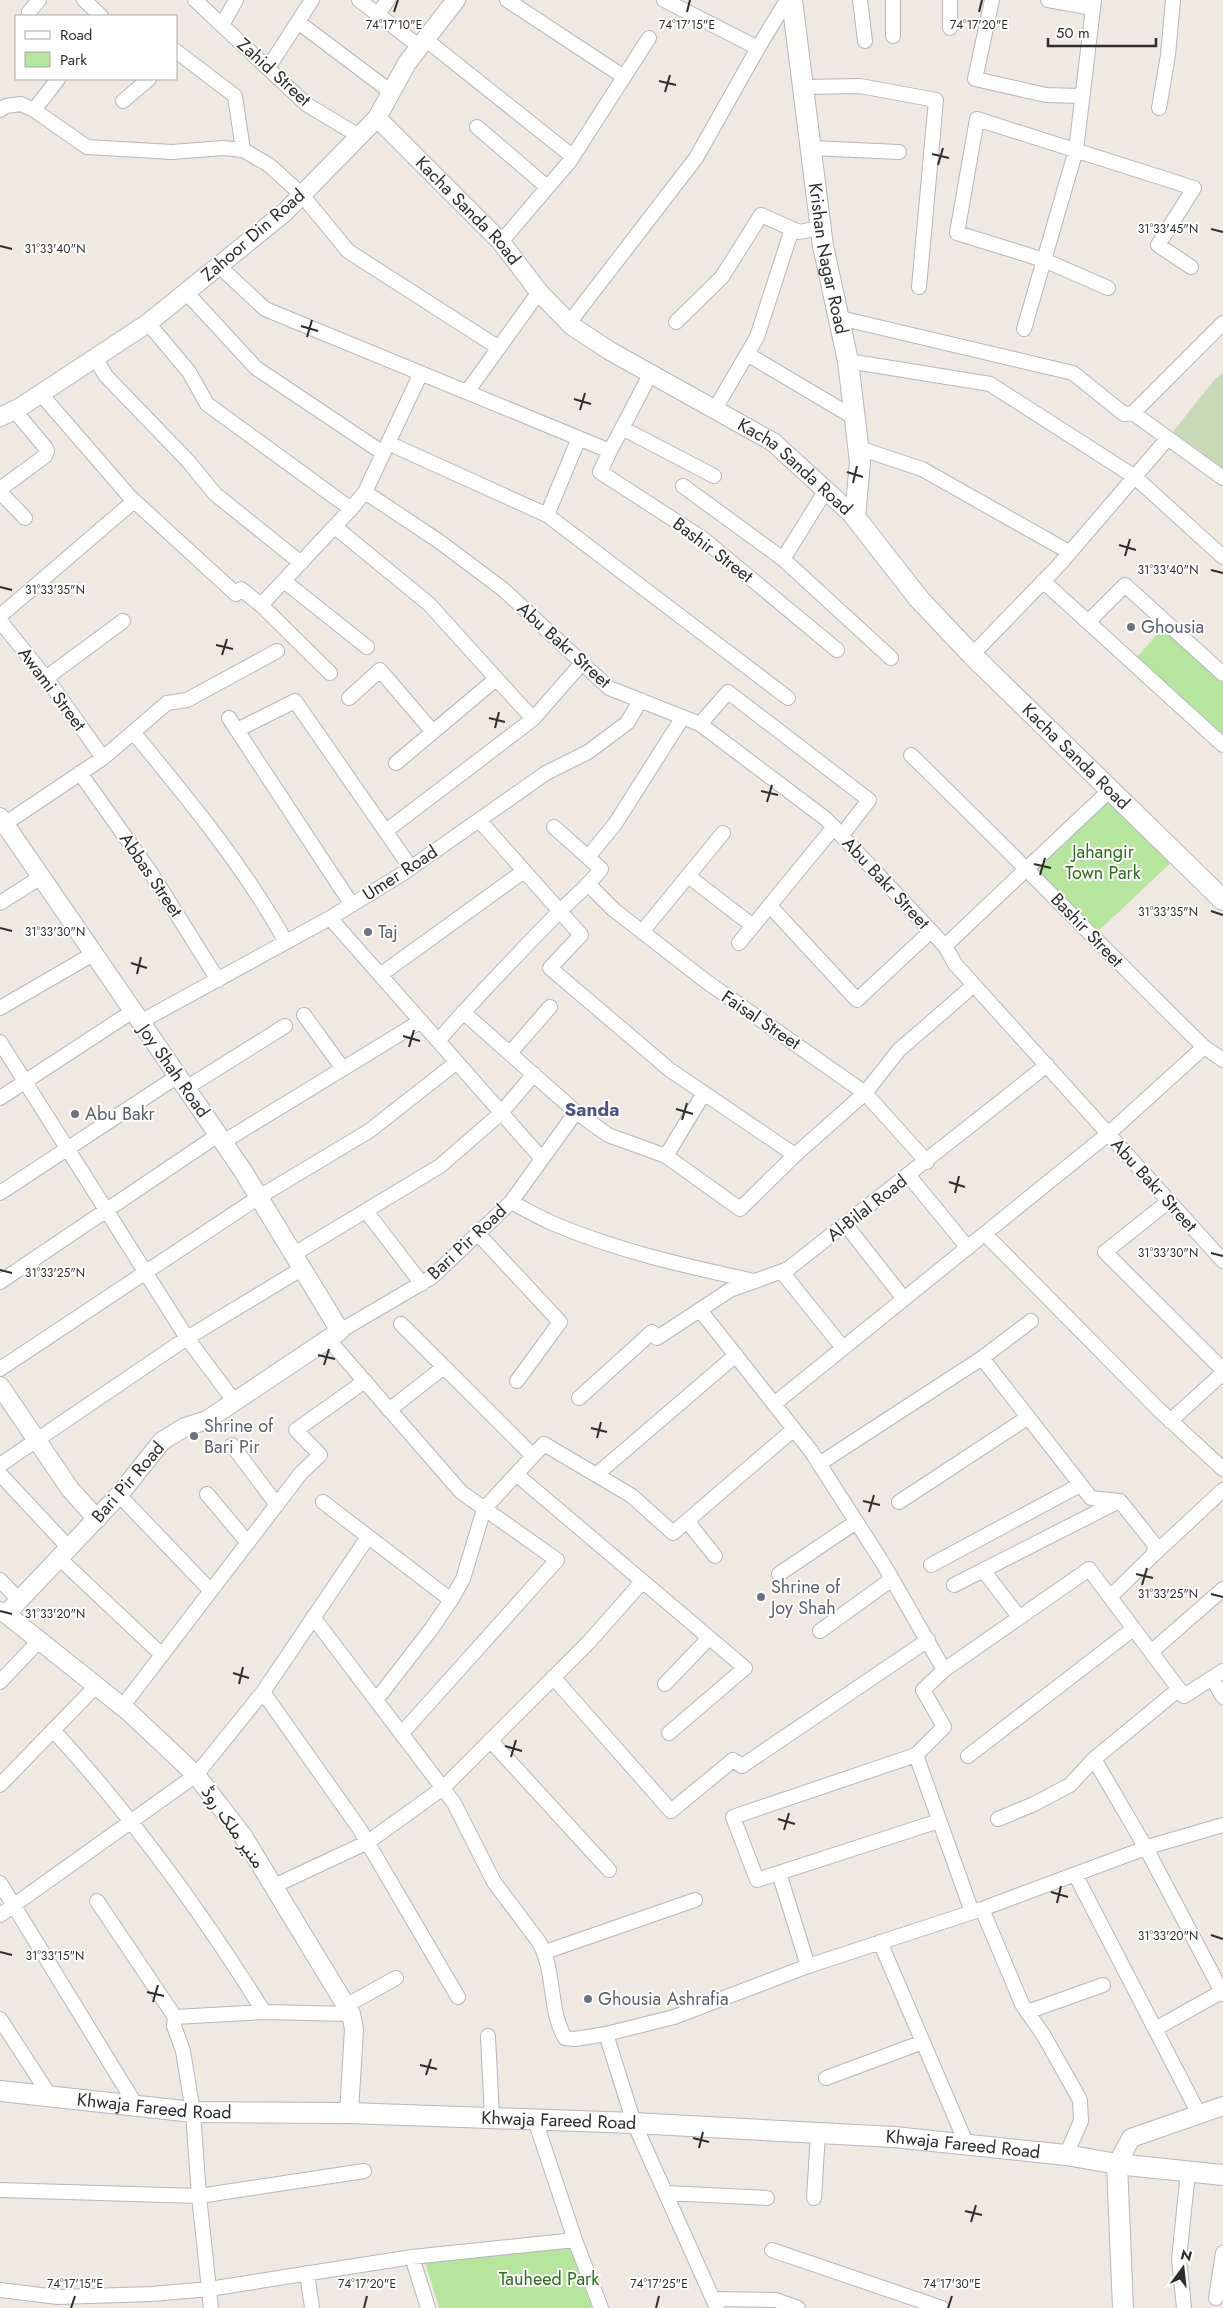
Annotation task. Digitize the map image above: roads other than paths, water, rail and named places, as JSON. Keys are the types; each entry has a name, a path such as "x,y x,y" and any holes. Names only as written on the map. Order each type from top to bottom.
{"main road":[{"name":"Krishan Nagar Road","path":"792,0 820,228 848,361 859,448 860,462 855,517"},
{"name":"Kacha Sanda Road","path":"855,517 920,599 972,655 1223,900"},
{"name":"Khwaja Fareed Road","path":"0,2091 193,2112 349,2113 634,2123 894,2137 1066,2155 1117,2164 1223,2175"},
{"path":"1117,2164 1123,2308"}],"street":[{"path":"29,12 39,0"},
{"path":"84,0 100,15"},
{"name":"Zahid Street","path":"195,0 306,104 359,136"},
{"path":"222,25 236,0"},
{"path":"268,68 312,0"},
{"path":"360,0 423,43 572,156"},
{"path":"378,14 388,0"},
{"name":"Zahoor Din Road","path":"7,413 40,394 148,323 284,213 377,118 407,62 456,0"},
{"path":"507,0 624,77"},
{"path":"664,0 758,48"},
{"path":"569,323 696,158 787,0"},
{"path":"860,0 865,41"},
{"path":"893,0 893,36"},
{"path":"950,0 950,28"},
{"path":"992,0 975,80 1046,95 1082,96"},
{"path":"1024,329 1076,150 1093,4 1048,0"},
{"path":"1159,108 1168,55 1173,0"},
{"path":"298,22 391,92"},
{"path":"501,242 572,156 650,38"},
{"path":"178,54 235,96 243,150"},
{"path":"34,110 57,80"},
{"path":"122,102 148,80"},
{"path":"804,87 860,86 936,100 919,287"},
{"path":"0,110 6,106 21,104 34,110 86,147 172,152 223,148 243,150 269,165 302,195 348,251 499,348"},
{"name":"Kacha Sanda Road","path":"377,118 501,242 539,292 569,323 610,351 773,442 855,517"},
{"path":"1108,288 1044,260 957,233 977,118 1194,188 1158,245 1191,267"},
{"path":"477,128 547,187"},
{"path":"811,148 899,152"},
{"path":"676,322 722,277 761,215 799,232 820,228"},
{"path":"714,408 757,337 792,229"},
{"path":"219,266 265,309 610,451 651,373"},
{"path":"186,292 256,368 386,448 547,515 788,698"},
{"path":"467,392 539,292"},
{"path":"840,318 1073,373 1124,414 1133,413 1223,323"},
{"path":"148,323 189,372 207,404 352,509"},
{"path":"747,354 855,418"},
{"path":"95,358 106,376 188,461 215,494 300,563"},
{"path":"848,361 990,384 1134,477 1223,557"},
{"path":"262,605 352,509 365,492 421,373"},
{"path":"40,394 134,501 236,594 241,589 262,605 330,672"},
{"path":"7,413 45,447 47,452 45,456 0,491 25,518"},
{"path":"1133,413 1223,478"},
{"path":"622,428 714,476"},
{"path":"547,515 578,438"},
{"path":"972,655 1043,582 1168,438"},
{"path":"859,448 922,469 1069,552"},
{"name":"Bashir Street","path":"610,451 600,472 702,538 837,650"},
{"path":"683,486 782,559 890,658"},
{"path":"782,559 826,490"},
{"name":"Abu Bakr Street","path":"365,492 440,542 504,590 609,688 700,724 826,819 945,946 955,964 1223,1261"},
{"path":"0,616 134,501"},
{"path":"335,527 429,604 533,719"},
{"path":"284,581 367,648"},
{"path":"1043,582 1223,745"},
{"path":"1088,622 1125,585 1223,674"},
{"name":"Awami Street","path":"0,621 46,678 103,758"},
{"path":"46,678 122,622"},
{"path":"2,823 103,758 167,703 187,700 277,651"},
{"path":"386,831 533,719 582,663"},
{"path":"349,698 380,670 433,732"},
{"path":"396,763 496,679"},
{"path":"700,724 728,692 869,800 838,831 739,943"},
{"name":"Umer Road","path":"0,1098 136,1017 218,980 330,918 411,868 546,773 588,752 627,723 641,700"},
{"path":"352,904 233,724 295,701 411,868"},
{"path":"588,857 615,824 682,717"},
{"path":"133,732 207,821 264,903 286,942"},
{"name":"Bashir Street","path":"911,755 1027,868 1085,930 1204,1047 1223,1060"},
{"name":"Abbas Street","path":"80,773 151,873 218,980"},
{"path":"945,946 1110,790"},
{"path":"479,820 581,935 550,968 670,1070 795,1155"},
{"name":"Joy Shah Road","path":"2,823 221,1138 299,1261 334,1335"},
{"path":"438,1041 463,1012 560,911 589,885 600,868 554,827"},
{"path":"642,932 723,833"},
{"path":"380,974 524,871"},
{"path":"688,876 753,926"},
{"path":"0,903 41,877"},
{"name":"Faisal Street","path":"589,885 614,910 754,1017 865,1093 927,1162"},
{"path":"770,906 857,1000 931,931"},
{"path":"330,918 542,1159"},
{"path":"0,1008 93,954"},
{"path":"463,1012 576,1112 608,1135 666,1156 740,1209 795,1155 865,1093 899,1050 974,985"},
{"path":"510,1053 550,1007"},
{"path":"304,1015 343,1069"},
{"path":"0,1282 106,1210 221,1138 343,1069 421,1021"},
{"path":"0,1193 68,1149 182,1082 285,1026"},
{"path":"0,1042 187,1338 234,1401"},
{"path":"774,1404 1108,1134 1204,1047"},
{"path":"0,1369 259,1197 370,1132 457,1062"},
{"name":"Al-Bilal Road","path":"579,1398 652,1332 657,1338 675,1328 730,1290 788,1269 927,1162 1047,1066"},
{"path":"0,1465 299,1261 366,1211 440,1166 501,1113 534,1074"},
{"path":"666,1156 704,1093"},
{"name":"Bari Pir Road","path":"2,1612 19,1600 120,1495 162,1441 185,1427 207,1420 334,1335 432,1278 479,1235 511,1202 576,1112"},
{"path":"909,1176 968,1248"},
{"path":"511,1202 551,1223 604,1242 679,1265 755,1282"},
{"path":"1169,1202 1105,1252 1223,1371 1170,1421"},
{"path":"366,1211 422,1284"},
{"path":"846,1224 904,1299"},
{"path":"985,1234 1080,1332 1170,1421 1223,1470"},
{"path":"479,1235 560,1322 517,1381"},
{"path":"782,1272 843,1348"},
{"path":"700,1310 794,1429 819,1464 892,1579 944,1670"},
{"path":"819,1464 982,1358 1032,1321"},
{"path":"401,1324 532,1455"},
{"path":"334,1335 365,1381 461,1492 557,1560 402,1733"},
{"path":"596,1475 736,1355"},
{"path":"982,1358 1091,1498 1120,1501 1154,1545 1153,1555"},
{"path":"389,1410 444,1367"},
{"path":"122,1707 301,1474 320,1455 296,1430 365,1381"},
{"path":"0,1386 70,1488 97,1519"},
{"path":"899,1502 1027,1418"},
{"path":"376,1699 432,1628 463,1579 484,1509 544,1444 632,1496 673,1533 794,1429"},
{"path":"232,1445 277,1505"},
{"path":"0,1474 64,1553 162,1655"},
{"path":"516,1474 745,1668 669,1733"},
{"path":"931,1565 1080,1485"},
{"path":"1110,1597 1223,1490"},
{"path":"207,1494 248,1543"},
{"path":"120,1495 211,1591"},
{"path":"954,1585 1120,1501"},
{"path":"323,1502 451,1600"},
{"path":"687,1521 715,1556"},
{"path":"779,1574 856,1522"},
{"path":"0,1915 196,1775 263,1692 368,1537"},
{"path":"939,1821 757,1880 733,1817 916,1755 944,1727 923,1690 944,1670 1089,1568 1184,1696 1218,1675 1223,1697"},
{"path":"983,1570 1019,1617"},
{"path":"820,1631 892,1579"},
{"path":"0,1580 19,1600"},
{"path":"274,1886 368,1842 443,1788 588,1643 642,1582"},
{"path":"1151,1652 1223,1589"},
{"name":"منیر ملک روڈ","path":"2,1612 122,1707 196,1775 243,1836 349,2010 354,2029 349,2113"},
{"path":"313,1617 454,1803 494,1882 545,1952 557,2024 565,2038 575,2039 606,2034 674,2017 808,1966 1076,1876 1146,1848 1223,1824"},
{"path":"968,1756 1133,1628"},
{"path":"665,1684 709,1638"},
{"path":"553,1677 671,1811 733,1760 742,1766 928,1640"},
{"path":"0,1682 39,1641"},
{"path":"0,1785 96,1686"},
{"path":"998,1819 1034,1804 1070,1785 1094,1759 1179,1689"},
{"path":"263,1692 368,1842 458,1997"},
{"path":"53,1730 97,1778 130,1822 223,1947 264,2012"},
{"path":"490,1740 609,1870"},
{"path":"916,1755 939,1821 977,1910 1022,2004 1044,2036 1080,2100 1081,2121 1066,2155"},
{"path":"1094,1759 1146,1848 1222,1992 1155,2029"},
{"path":"779,1873 808,1966"},
{"path":"1076,1876 1199,2114"},
{"path":"0,1883 137,2107"},
{"path":"545,1952 695,1900"},
{"path":"97,1901 175,2017 174,2026 183,2050 193,2112 199,2196 211,2308"},
{"path":"880,1942 966,2144"},
{"path":"175,2017 349,2010 396,1978"},
{"path":"1027,2012 1104,1985"},
{"path":"0,2019 50,2096"},
{"path":"606,2034 634,2123 714,2304 776,2300 798,2308"},
{"path":"488,2036 492,2118"},
{"path":"826,2078 922,2042"},
{"path":"1117,2164 1131,2138 1223,2106"},
{"path":"535,2120 575,2240 601,2308"},
{"path":"814,2198 818,2133"},
{"path":"0,2190 199,2196 364,2171"},
{"path":"1184,2308 1179,2259 1188,2172"},
{"path":"666,2193 766,2198"},
{"path":"0,2290 58,2297 152,2294 209,2288 412,2257 575,2240"},
{"path":"772,2250 942,2308"},
{"path":"1216,2298 1223,2253"},
{"path":"412,2257 428,2308"},
{"path":"307,2273 312,2308"}],"place":[{"name":"Ghousia","path":"1131,627"},
{"name":"Taj","path":"368,932"},
{"name":"Abu Bakr","path":"75,1114"},
{"name":"Shrine of Bari Pir","path":"194,1436"},
{"name":"Shrine of Joy Shah","path":"761,1597"},
{"name":"Ghousia Ashrafia","path":"588,1999"}],"district":[{"name":"Sanda","path":"592,1109"}],"park label":[{"name":"Jahangir Town Park","path":"1103,862"},
{"name":"Tauheed Park","path":"549,2279"}]}
